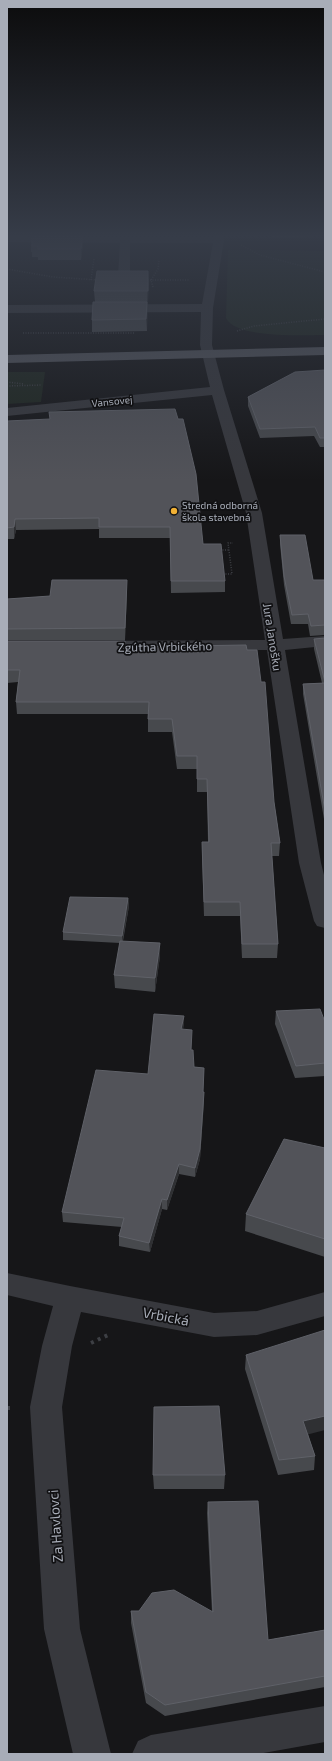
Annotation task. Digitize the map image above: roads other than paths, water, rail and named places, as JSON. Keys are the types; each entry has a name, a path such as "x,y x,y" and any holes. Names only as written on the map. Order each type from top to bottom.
{"main road":[{"path":"7,359 207,350 325,342"},
{"path":"7,348 325,351"}],"street":[{"name":"Jura Janošku","path":"207,316 207,350 217,390 255,517 310,863 325,921"},
{"name":"Vansovej","path":"7,412 217,390"},
{"name":"Zgútha Vrbického","path":"79,646 275,645 325,641"},
{"name":"Vrbická","path":"7,1284 70,1298 214,1325 258,1323 325,1304"},
{"name":"Za Havlovci","path":"70,1298 57,1346 46,1407 62,1629 92,1754"},
{"path":"151,1754 325,1724"}],"place":[{"name":"Stredná odborná škola stavebná","path":"174,511"}]}
